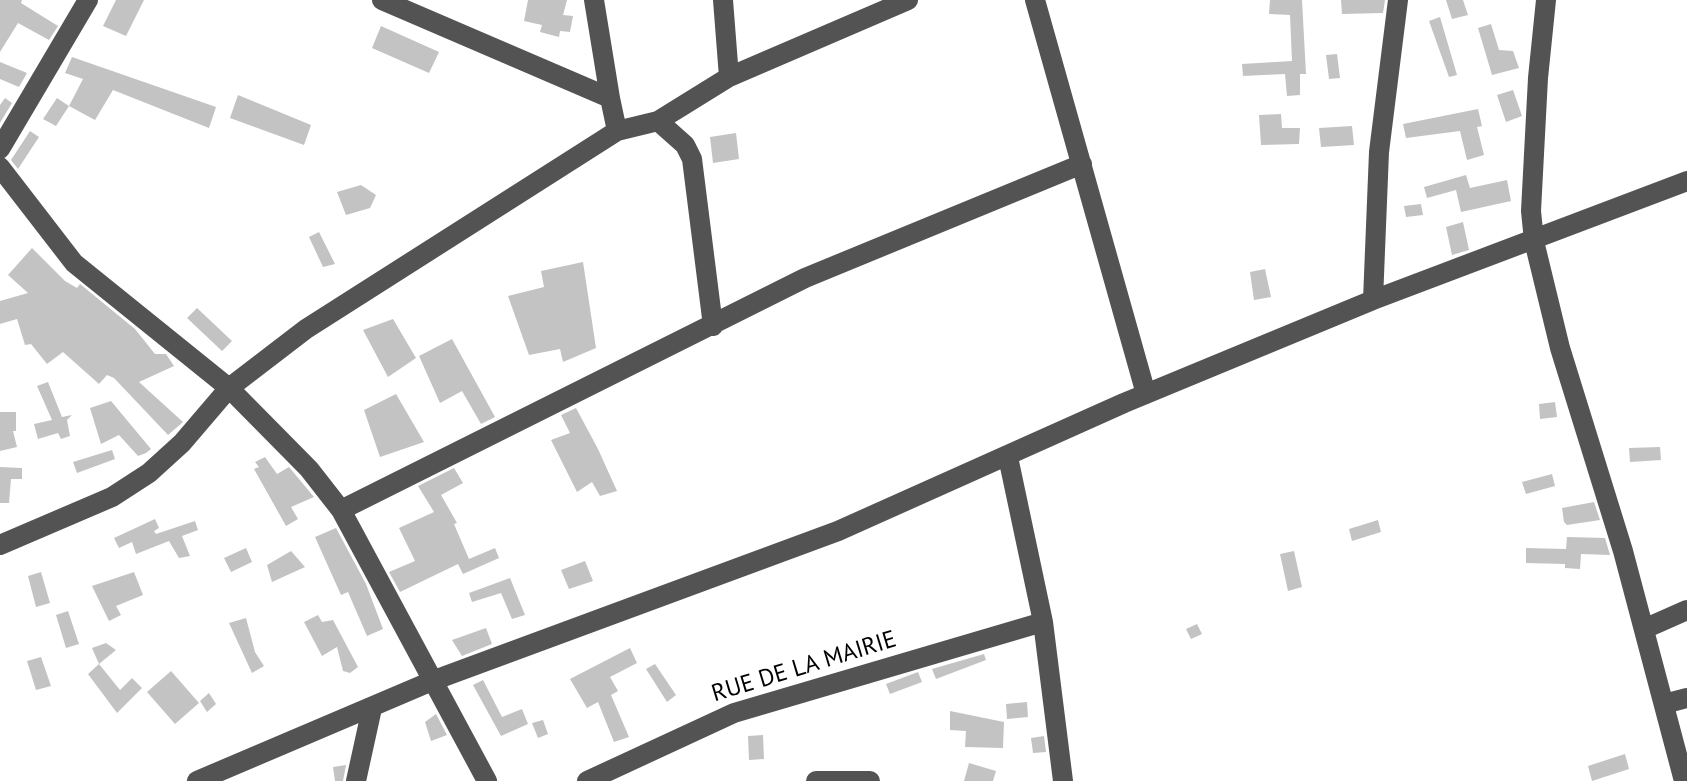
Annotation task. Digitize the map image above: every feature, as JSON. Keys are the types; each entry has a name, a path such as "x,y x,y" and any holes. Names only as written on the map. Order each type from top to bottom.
{"street":[{"path":"0,149 88,0"},
{"path":"382,0 610,98"},
{"path":"594,0 617,131"},
{"path":"723,0 729,77"},
{"path":"0,545 112,497 149,473 182,443 229,388 306,329 617,131 658,121 729,77 908,0"},
{"path":"1035,0 1146,394"},
{"path":"1373,300 1379,152 1398,0"},
{"path":"1546,0 1538,78 1531,211 1534,241 1560,348 1644,629 1684,781"},
{"path":"658,121 685,145 692,159 713,326"},
{"path":"341,510 805,278 1082,164"},
{"path":"0,167 11,176 74,263 229,388 309,469 341,510 487,781"},
{"path":"197,781 432,681 838,531 1146,394 1373,300 1687,181"},
{"path":"1008,457 1043,622 1063,781"},
{"path":"1644,629 1687,610"},
{"name":"RUE DE LA MAIRIE","path":"587,781 734,713 1043,622"},
{"path":"1664,704 1687,698"},
{"path":"356,781 372,708"},
{"path":"816,781 870,781"}],"building":[{"path":"0,0 22,0 21,3 58,26 49,40 18,23 0,52"},
{"path":"116,0 144,0 126,36 103,26"},
{"path":"528,0 567,0 563,15 573,16 570,32 560,31 559,37 540,32 542,25 524,21"},
{"path":"1270,0 1302,0 1306,74 1300,74 1300,95 1287,96 1285,74 1243,76 1242,64 1292,61 1290,15 1269,14"},
{"path":"1341,0 1385,0 1383,13 1342,14"},
{"path":"1446,0 1463,0 1468,15 1452,19"},
{"path":"1440,17 1457,75 1449,77 1429,21"},
{"path":"1491,24 1499,50 1513,51 1519,68 1492,75 1478,28"},
{"path":"381,26 439,52 429,73 372,48"},
{"path":"1337,54 1340,78 1329,79 1326,55"},
{"path":"72,57 216,107 209,128 113,90 95,120 69,106 83,79 65,73"},
{"path":"0,62 27,73 19,87 0,79"},
{"path":"1513,90 1522,116 1506,122 1497,95"},
{"path":"238,95 311,125 304,145 230,118"},
{"path":"5,98 12,103 0,123 0,105"},
{"path":"57,98 69,106 56,126 43,119"},
{"path":"1478,109 1482,126 1477,127 1484,155 1467,160 1460,131 1406,138 1403,124"},
{"path":"1281,114 1282,128 1300,128 1299,144 1261,145 1259,115"},
{"path":"1352,126 1354,145 1321,147 1319,128"},
{"path":"30,131 39,137 18,169 11,160"},
{"path":"736,133 739,159 713,163 710,137"},
{"path":"1466,175 1470,188 1507,180 1511,201 1461,212 1456,190 1427,198 1424,187"},
{"path":"361,185 376,195 370,208 346,215 337,192"},
{"path":"1421,204 1423,215 1406,217 1404,206"},
{"path":"1463,222 1469,250 1452,255 1446,227"},
{"path":"319,232 335,264 323,267 309,237"},
{"path":"32,248 65,281 77,288 80,284 135,329 155,354 166,354 174,366 139,382 183,422 168,435 114,378 107,375 99,384 63,352 47,364 31,344 25,345 17,319 0,324 0,301 28,293 8,275"},
{"path":"583,262 596,348 563,362 560,349 529,355 508,296 544,287 541,271"},
{"path":"1265,269 1271,297 1254,300 1250,272"},
{"path":"197,308 232,341 222,351 187,318"},
{"path":"393,319 416,358 388,377 363,330"},
{"path":"452,339 495,417 481,424 462,391 440,403 419,356"},
{"path":"48,382 62,417 72,415 67,420 70,436 61,439 58,433 38,439 34,424 52,420 37,386"},
{"path":"396,394 424,442 380,457 364,410"},
{"path":"111,401 151,449 146,453 138,456 119,435 101,444 90,408"},
{"path":"1555,402 1557,417 1540,419 1539,404"},
{"path":"576,408 617,491 600,496 592,482 577,492 551,440 570,433 561,415"},
{"path":"0,412 16,412 16,431 13,431 17,447 0,451"},
{"path":"1660,447 1661,460 1630,462 1629,448"},
{"path":"112,450 115,459 77,473 73,462"},
{"path":"265,457 277,474 289,467 314,497 291,507 298,519 286,526 254,469 259,467 255,462"},
{"path":"0,467 22,468 22,479 11,479 9,503 0,503"},
{"path":"454,468 463,483 441,495 457,523 454,524 469,559 495,548 499,558 463,574 458,564 400,592 389,572 415,561 399,528 434,512 418,486"},
{"path":"1552,474 1555,486 1526,494 1522,482"},
{"path":"1594,502 1600,520 1567,525 1564,522 1562,508"},
{"path":"155,519 159,528 154,531 156,534 195,521 198,530 182,536 190,556 179,558 169,541 136,554 132,542 119,548 114,538"},
{"path":"1378,520 1381,532 1352,541 1349,529"},
{"path":"336,528 366,584 383,629 367,636 348,592 341,595 315,537"},
{"path":"1567,537 1605,538 1610,555 1581,554 1580,569 1565,568 1565,564 1526,563 1526,548 1566,549"},
{"path":"246,548 252,562 231,572 224,558"},
{"path":"291,551 305,567 272,582 267,565"},
{"path":"1294,551 1302,587 1288,591 1280,554"},
{"path":"585,561 593,581 569,589 561,570"},
{"path":"41,572 50,603 36,607 28,576"},
{"path":"134,572 143,595 116,606 121,615 109,621 92,586"},
{"path":"510,578 525,615 512,619 501,593 472,602 469,593"},
{"path":"68,611 79,644 66,648 56,615"},
{"path":"318,615 322,622 333,620 358,667 350,673 343,671 337,647 322,656 304,622"},
{"path":"246,618 255,652 264,666 252,673 229,623"},
{"path":"1197,624 1202,634 1191,639 1186,629"},
{"path":"486,628 492,644 462,656 452,640"},
{"path":"106,643 116,650 99,664 92,648"},
{"path":"630,648 637,663 610,677 618,691 611,695 629,737 614,742 598,702 587,708 570,679"},
{"path":"984,654 986,660 936,679 932,669"},
{"path":"41,657 51,686 36,690 27,661"},
{"path":"99,664 120,690 132,678 142,688 117,713 88,674"},
{"path":"655,664 676,695 667,702 646,669"},
{"path":"171,671 199,703 175,724 147,692"},
{"path":"918,672 922,682 890,694 886,684"},
{"path":"483,680 502,717 522,709 528,724 501,736 473,685"},
{"path":"209,693 216,704 207,712 200,701"},
{"path":"1027,702 1028,717 1007,719 1006,704"},
{"path":"950,711 1004,722 1003,748 965,747 966,731 950,730"},
{"path":"436,714 447,735 431,741 425,722"},
{"path":"543,720 548,734 538,738 532,723"},
{"path":"763,735 764,759 749,760 748,736"},
{"path":"1044,736 1046,752 1033,753 1031,738"},
{"path":"1625,754 1629,769 1592,781 1588,766"},
{"path":"969,763 996,771 993,781 964,781"},
{"path":"346,765 343,781 335,781 333,767"}]}
